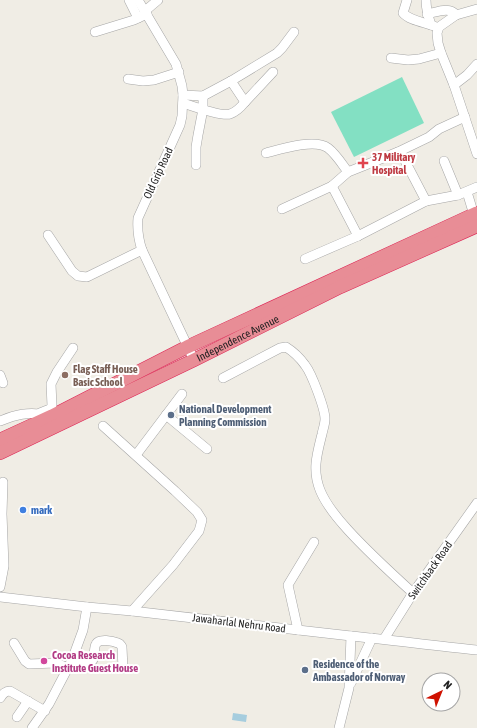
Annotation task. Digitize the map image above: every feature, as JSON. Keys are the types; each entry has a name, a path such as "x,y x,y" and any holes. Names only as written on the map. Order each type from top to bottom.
{"highway":[{"name":"Independence Avenue","path":"0,440 46,415 187,347 476,218"},
{"name":"Independence Avenue","path":"0,453 194,360 476,218"}],"street":[{"path":"129,0 138,18"},
{"name":"Old Grip Road","path":"138,0 176,64 182,86 183,99 180,125 138,218 138,238 142,250 194,360"},
{"path":"95,32 138,18 146,13 158,0"},
{"path":"407,0 403,13 404,15 435,26 456,15 477,8 476,0"},
{"path":"426,0 427,14 435,26 438,43 477,154"},
{"path":"427,14 451,10 456,15"},
{"path":"183,99 203,96 231,81 277,53 294,32"},
{"path":"391,58 408,60 419,59 442,53"},
{"path":"454,85 468,75 477,64"},
{"path":"128,79 143,81 154,80 179,72"},
{"path":"183,99 203,109 228,115 236,111 273,72"},
{"path":"231,81 245,102"},
{"path":"196,165 196,147 203,109 203,96"},
{"path":"282,209 332,186 348,172 398,152 429,137 439,129 465,117"},
{"path":"266,153 299,145 316,143 327,147 340,160 348,172"},
{"path":"398,152 403,157 426,201"},
{"path":"444,161 458,195"},
{"path":"332,186 358,236"},
{"path":"305,259 358,236 426,201 458,195 477,187"},
{"path":"467,192 476,218"},
{"path":"48,235 72,271 78,276 87,277 142,250"},
{"path":"223,378 280,348 286,347 291,350 307,367 318,392 325,415 316,457 315,471 320,491 327,505 340,522 413,593"},
{"path":"0,421 20,414 46,415 52,406 51,384 73,348"},
{"path":"136,455 182,394"},
{"path":"166,415 207,449"},
{"path":"103,426 175,491 197,512 202,520 199,531 174,565 132,610"},
{"path":"0,587 4,566 2,514 4,482"},
{"name":"Switchback Road","path":"384,639 413,593 477,503"},
{"path":"298,630 288,585 314,542"},
{"name":"Jawaharlal Nehru Road","path":"0,597 87,607 132,610 477,650"},
{"path":"32,728 45,711 70,664 83,630 87,607"},
{"path":"339,728 348,688 351,636"},
{"path":"348,688 372,638"},
{"path":"14,643 25,662 29,664 70,664 92,662 94,659 96,644 102,640 116,642 122,647 123,668"},
{"path":"0,698 4,693 10,691 45,711"},
{"path":"17,717 28,701"}],"green space":[{"path":"402,77 424,123 354,157 331,112"}],"water":[{"path":"233,713 247,715 246,722 232,720"}],"place":[{"name":"37 Military Hospital","path":"363,163"},
{"name":"Flag Staff House Basic School","path":"65,375"},
{"name":"National Development Planning Commission","path":"171,415"},
{"name":"mark","path":"23,510"},
{"name":"Cocoa Research Institute Guest House","path":"44,661"},
{"name":"Residence of the Ambassador of Norway","path":"305,670"}]}
